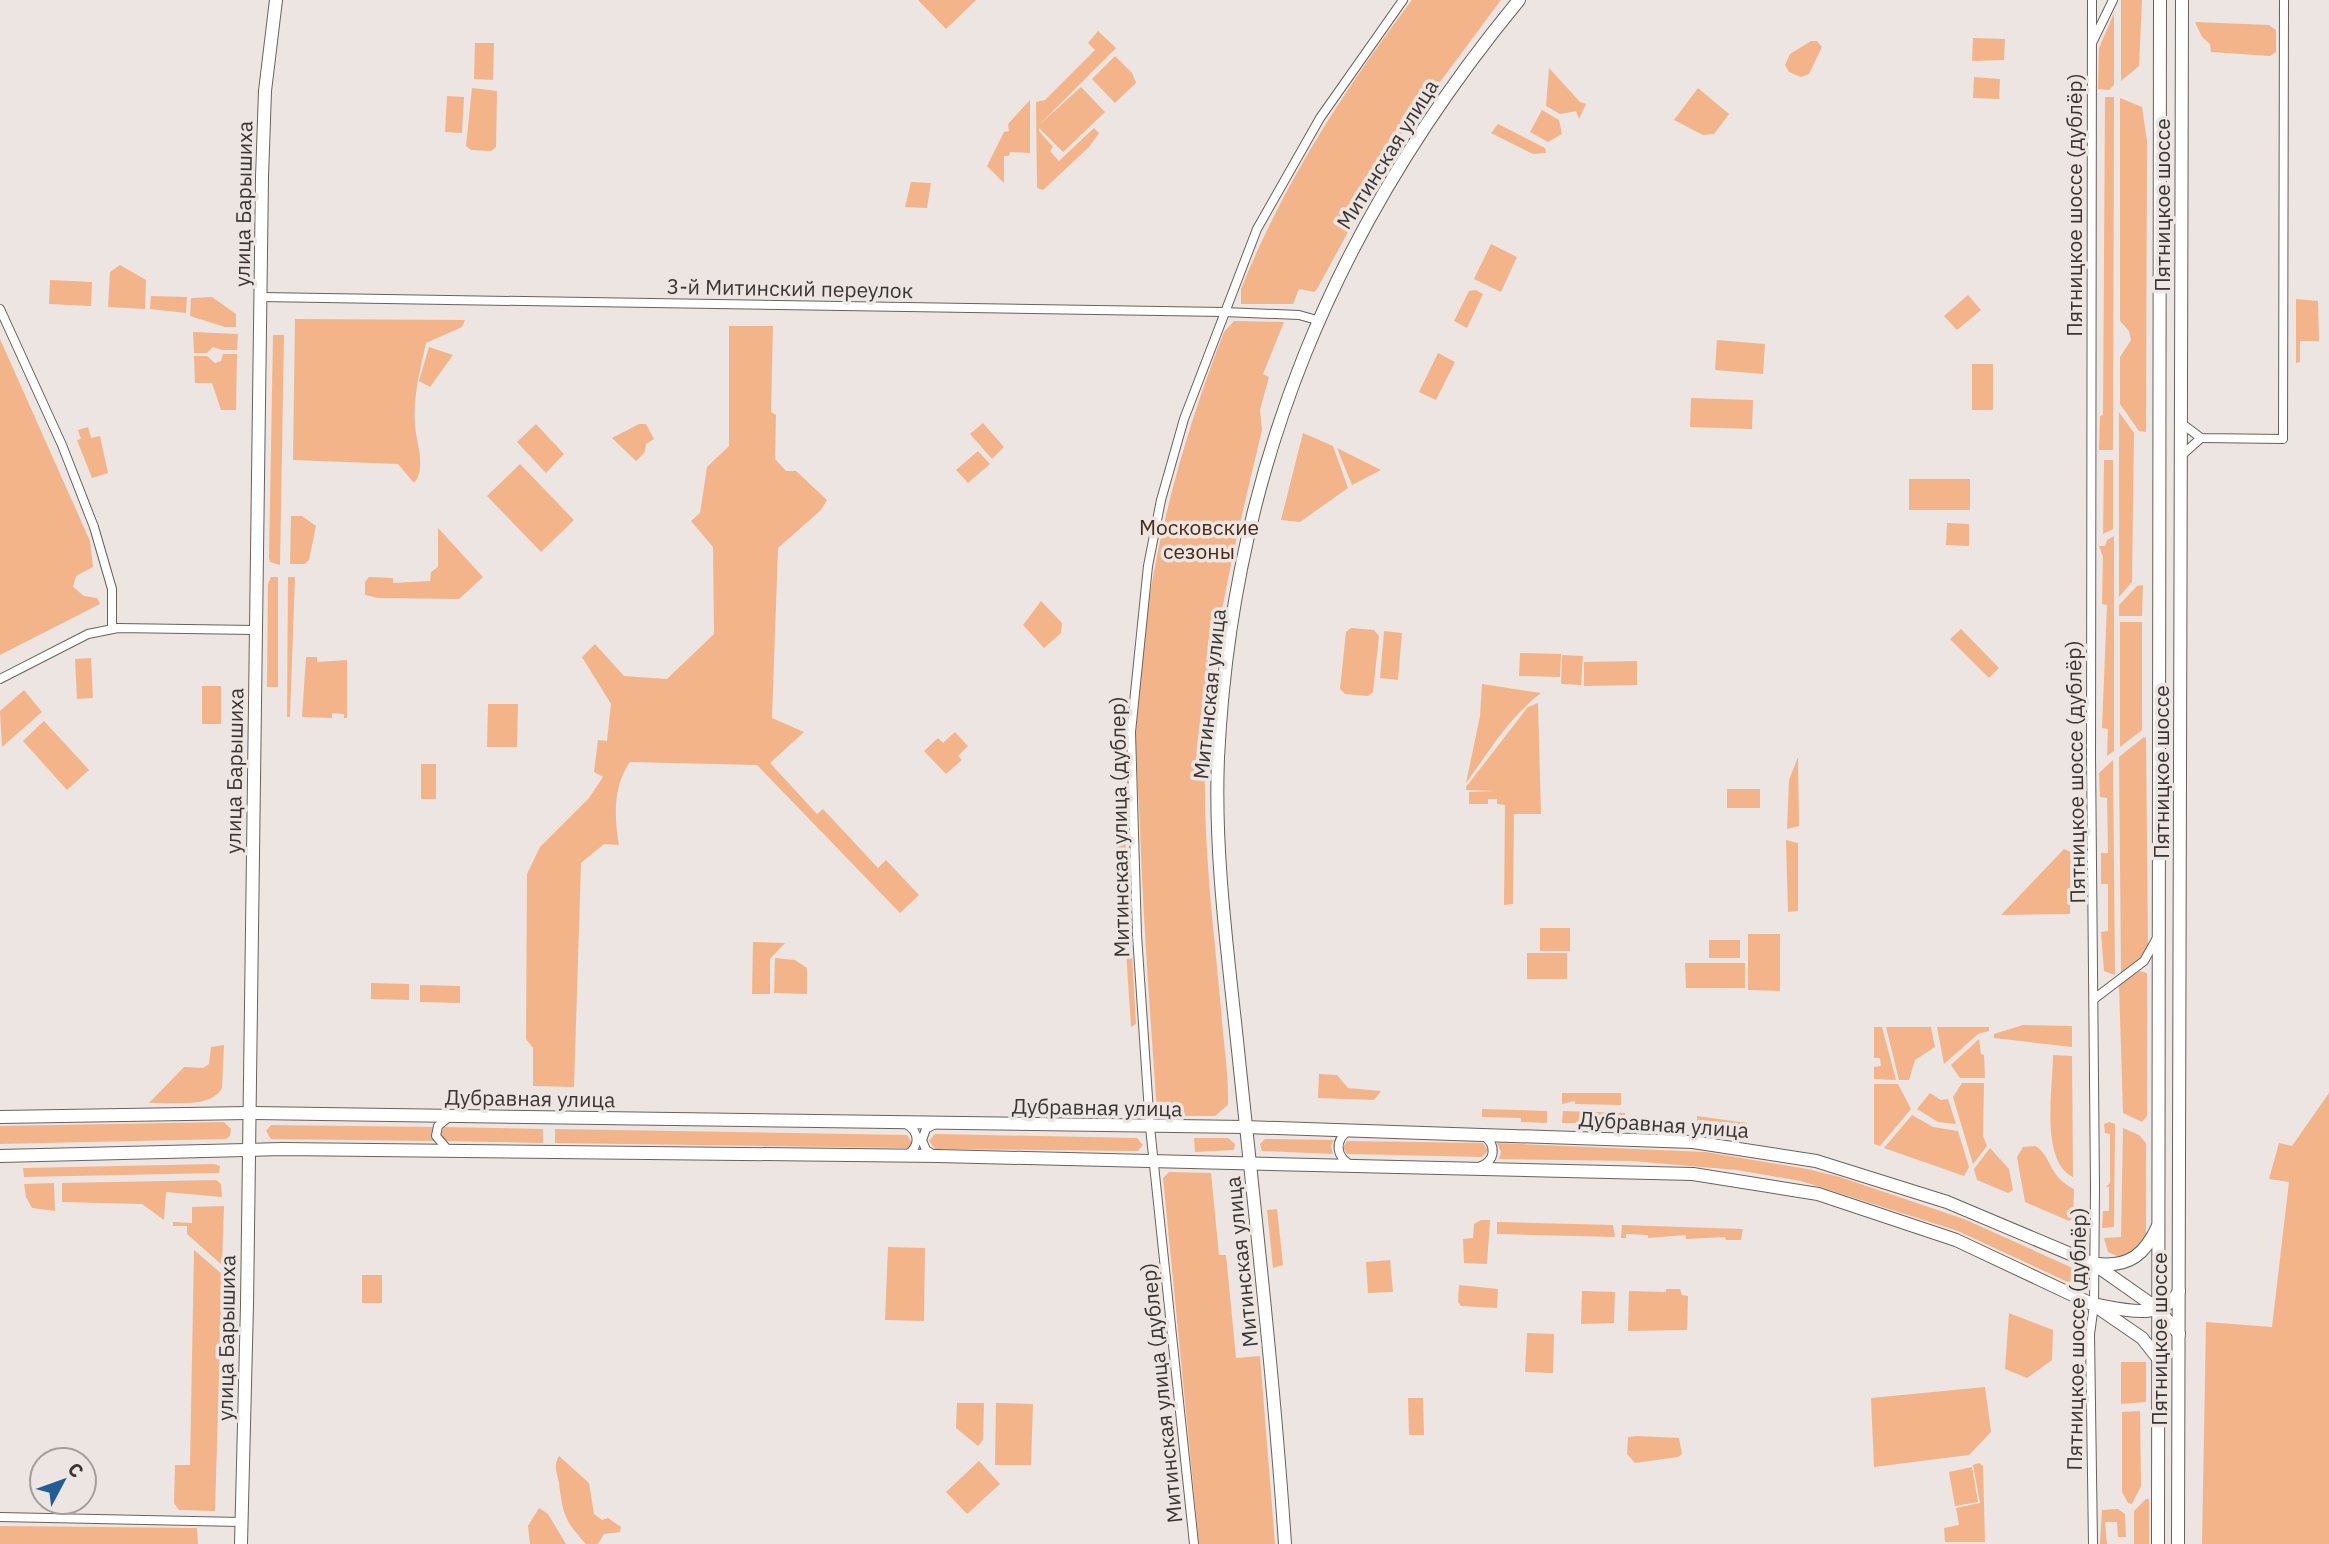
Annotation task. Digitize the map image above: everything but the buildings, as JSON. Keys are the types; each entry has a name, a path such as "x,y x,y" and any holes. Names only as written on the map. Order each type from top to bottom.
{"main road":[{"name":"улица Барышиха","path":"241,1544 264,113 276,0"},
{"name":"Митинская улица","path":"1285,1544 1267,1322 1245,1127 1222,876 1219,756 1232,639 1253,518 1274,436 1317,320 1352,248 1401,164 1462,72 1519,0"},
{"name":"Пятницкое шоссе","path":"2158,1544 2160,0"},
{"name":"Пятницкое шоссе","path":"2178,1544 2182,0"},
{"name":"Дубравная улица","path":"0,1117 248,1113 1245,1127 1693,1142 1785,1154 1865,1174 1947,1202 2094,1264 2158,1309 2179,1334"},
{"path":"0,1156 248,1150 938,1156 1693,1174 1795,1188 1956,1240 2094,1305 2142,1338 2157,1357"},
{"path":"2094,1264 2114,1266 2138,1257 2158,1226"},
{"path":"2094,1305 2135,1311 2158,1309 2174,1299 2179,1291"}],"street":[{"name":"Митинская улица (дублер)","path":"1194,1544 1150,1127 1133,834 1131,732 1135,672 1148,566 1167,477 1200,372 1257,229 1295,157 1403,0"},
{"name":"Пятницкое шоссе (дублёр)","path":"2092,0 2091,756 2094,1305 2090,1334 2093,1544"},
{"path":"2091,44 2113,0"},
{"path":"2180,457 2189,445 2201,438 2283,439 2284,0"},
{"name":"3-й Митинский переулок","path":"261,297 1224,312 1299,315 1317,320"},
{"path":"0,309 62,445 94,527 112,589 112,628"},
{"path":"2180,422 2201,438"},
{"path":"2,677 88,634 112,628 255,631"},
{"path":"2094,999 2144,961 2159,936"},
{"path":"452,1116 442,1121 436,1136 443,1146 452,1152"},
{"path":"899,1123 911,1127 917,1140 911,1152 900,1156"},
{"path":"938,1123 926,1129 922,1140 928,1152 938,1156"},
{"path":"1353,1165 1342,1158 1338,1147 1343,1135 1354,1129"},
{"path":"1476,1167 1487,1164 1493,1152 1487,1138 1478,1133"},
{"path":"0,1517 241,1522"}],"green space":[{"path":"918,0 976,0 946,29"},
{"path":"1412,0 1501,0 1402,133 1317,289 1314,292 1299,289 1293,304 1241,304 1241,289 1296,175 1339,103"},
{"path":"2121,0 2142,0 2139,66 2121,81"},
{"path":"2114,13 2114,85 2109,90 2098,89 2099,48"},
{"path":"2195,22 2269,25 2276,30 2276,52 2270,56 2211,52 2210,44 2202,37"},
{"path":"1098,31 1116,48 1038,126 1081,87 1105,112 1063,152 1039,128 1039,131 1053,147 1050,151 1059,161 1094,128 1099,133 1089,147 1043,190 1037,188 1036,102 1045,100 1095,50 1088,43"},
{"path":"1973,38 2005,39 2004,60 1972,61"},
{"path":"1811,41 1817,41 1822,47 1809,74 1801,77 1789,72 1785,65 1790,54"},
{"path":"475,43 494,43 493,80 474,79"},
{"path":"1115,56 1132,73 1136,83 1115,103 1092,79"},
{"path":"1549,68 1580,102 1586,104 1579,119 1576,111 1560,114 1546,106"},
{"path":"1974,77 2000,79 1999,99 1973,98"},
{"path":"472,88 497,91 496,147 491,151 471,150 466,146"},
{"path":"1698,88 1729,114 1714,134 1703,135 1674,120"},
{"path":"447,96 464,97 462,133 445,132"},
{"path":"2105,97 2114,97 2113,450 2099,450 2100,416 2103,415"},
{"path":"2120,98 2142,107 2147,141 2146,432 2139,431 2120,404 2120,357 2131,340 2129,331 2120,321"},
{"path":"1030,100 1030,153 1010,152 1009,156 1004,156 1004,183 987,166 1004,132 1009,131 1008,124"},
{"path":"1542,110 1559,120 1562,134 1548,142 1530,132"},
{"path":"1498,124 1545,148 1546,153 1533,154 1491,133"},
{"path":"911,182 931,183 927,208 905,207"},
{"path":"1491,244 1517,257 1501,292 1474,279"},
{"path":"120,265 146,280 145,309 108,307 110,272"},
{"path":"50,280 92,282 91,306 49,304"},
{"path":"1476,290 1483,294 1467,328 1454,321 1469,291"},
{"path":"1968,295 1981,310 1957,330 1944,316"},
{"path":"151,296 187,297 186,313 150,309"},
{"path":"212,297 236,314 236,327 225,327 190,316 191,298"},
{"path":"2296,299 2318,301 2319,341 2300,341 2300,362 2296,363"},
{"path":"295,319 465,320 462,327 426,343 415,404 420,470 414,483 398,464 293,460"},
{"name":"Московские сезоны","path":"1234,321 1284,322 1263,374 1269,377 1260,410 1262,430 1216,645 1207,732 1206,834 1228,1105 1215,1116 1172,1116 1159,1111 1156,1099 1136,758 1139,682 1152,580 1175,479 1206,380 1224,332"},
{"path":"729,326 773,326 771,412 776,415 775,459 786,471 796,471 827,500 821,510 778,548 772,718 804,732 770,763 817,814 823,809 878,868 886,860 919,895 900,913 757,765 630,762 620,781 616,802 619,845 604,844 581,863 574,1087 533,1086 533,1048 526,1039 527,874 540,847 589,798 603,777 594,772 598,740 607,741 611,704 582,657 595,644 624,676 667,679 714,634 713,547 691,521 700,513 707,467 729,446"},
{"path":"193,332 238,334 237,350 213,347 207,353 194,353"},
{"path":"273,335 284,335 280,565 270,562 269,558"},
{"path":"0,339 90,541 93,567 76,576 73,587 84,596 97,598 100,604 0,655"},
{"path":"1717,340 1765,344 1763,374 1715,370"},
{"path":"429,347 453,355 430,387 419,381"},
{"path":"1438,353 1455,362 1436,400 1419,392"},
{"path":"223,354 237,354 236,410 221,410 212,383 195,383 194,356 207,356 215,363 221,361"},
{"path":"1972,364 1993,364 1993,410 1972,410"},
{"path":"1691,398 1753,400 1752,429 1690,427"},
{"path":"2119,412 2134,433 2132,582 2119,597"},
{"path":"983,423 1004,447 992,459 970,434"},
{"path":"536,424 564,454 546,473 517,442"},
{"path":"639,424 646,424 654,439 646,444 645,452 636,461 612,438"},
{"path":"88,427 91,438 100,436 108,473 92,478 77,440 81,439 78,430"},
{"path":"1303,433 1333,446 1348,488 1300,522 1281,520"},
{"path":"1337,448 1381,470 1352,485"},
{"path":"978,451 990,464 968,483 956,470"},
{"path":"2104,460 2113,460 2113,529 2103,534"},
{"path":"520,464 574,520 541,552 487,496"},
{"path":"1909,479 1970,479 1970,510 1909,510"},
{"path":"291,516 302,516 316,526 309,560 305,564 290,564"},
{"path":"1947,523 1969,524 1969,546 1946,545"},
{"path":"438,528 483,577 459,599 378,598 365,595 365,582 369,577 393,578 393,583 430,581 431,572 438,567"},
{"path":"2114,536 2114,751 2107,756 2108,729 2102,728 2107,605 2102,604 2103,557 2099,546 2105,546 2107,540"},
{"path":"271,577 278,577 278,687 267,687 268,584"},
{"path":"288,577 295,577 290,717 287,717"},
{"path":"2143,585 2142,616 2119,616 2119,605 2137,586"},
{"path":"1041,601 1062,623 1061,633 1044,648 1023,625"},
{"path":"2120,622 2142,622 2142,730 2120,747"},
{"path":"1351,628 1374,630 1379,636 1373,692 1368,696 1345,694 1340,689 1346,632"},
{"path":"1961,629 1999,668 1989,678 1950,639"},
{"path":"1384,631 1402,633 1398,680 1380,678"},
{"path":"1520,653 1561,654 1560,677 1519,676"},
{"path":"1562,655 1583,656 1581,685 1561,684"},
{"path":"306,657 317,657 317,662 347,660 347,718 344,718 344,714 332,713 332,718 302,717"},
{"path":"91,658 93,698 77,699 75,659"},
{"path":"1637,661 1637,685 1584,686 1584,662"},
{"path":"1482,684 1541,693 1509,725 1466,783 1480,716"},
{"path":"202,686 221,686 221,724 202,724"},
{"path":"24,690 42,712 2,747 0,711"},
{"path":"1538,703 1541,814 1514,814 1513,904 1504,905 1505,805 1497,804 1497,799 1488,799 1488,804 1469,804 1469,792 1495,791 1466,790 1466,787 1528,707"},
{"path":"488,704 518,704 517,747 487,747"},
{"path":"44,721 89,770 67,790 23,741"},
{"path":"955,732 968,746 958,756 962,760 946,774 924,751 938,738 943,743"},
{"path":"2144,737 2148,951 2142,959 2121,973 2119,757"},
{"path":"1798,757 1799,826 1787,829 1789,780"},
{"path":"2113,760 2115,975 2104,971 2101,932 2108,931 2108,884 2101,884 2101,853 2108,853 2107,798 2100,797 2099,773"},
{"path":"421,764 436,764 436,799 421,799"},
{"path":"1727,789 1760,789 1760,808 1727,808"},
{"path":"1117,829 1125,832 1130,930 1122,933"},
{"path":"1786,840 1798,843 1798,911 1788,912"},
{"path":"2064,849 2071,852 2070,914 2001,915"},
{"path":"1540,928 1570,928 1570,951 1540,951"},
{"path":"1748,934 1780,934 1780,991 1748,990"},
{"path":"1709,940 1740,940 1740,958 1709,958"},
{"path":"753,942 785,943 770,959 770,994 752,994"},
{"path":"1126,951 1132,954 1136,1024 1131,1027"},
{"path":"1527,953 1567,953 1567,979 1527,979"},
{"path":"775,958 795,960 807,968 807,994 774,993"},
{"path":"1685,963 1745,963 1745,988 1686,988"},
{"path":"2140,971 2147,973 2147,1116 2142,1122 2123,1113 2119,984"},
{"path":"371,983 409,984 409,1000 371,999"},
{"path":"420,985 460,986 460,1003 420,1002"},
{"path":"2023,1025 2072,1026 2072,1047 1994,1038 1994,1034"},
{"path":"1874,1027 1882,1027 1896,1080 1874,1079 1874,1067 1881,1066 1880,1058 1874,1058"},
{"path":"1886,1027 1931,1027 1935,1047 1915,1060 1909,1080 1899,1080"},
{"path":"1937,1027 1989,1027 1989,1031 1978,1034 1944,1064"},
{"path":"1979,1039 1981,1054 1984,1055 1985,1078 1960,1078 1951,1065"},
{"path":"224,1045 222,1088 217,1095 200,1102 149,1103 184,1067 203,1068 209,1064 211,1047"},
{"path":"2053,1055 2072,1056 2073,1177 2063,1169 2052,1140"},
{"path":"1319,1074 1337,1075 1348,1088 1381,1091 1374,1100 1318,1098"},
{"path":"1962,1083 1984,1083 1983,1136 1987,1146 1973,1164 1953,1097"},
{"path":"1874,1084 1898,1084 1911,1109 1880,1146 1874,1144"},
{"path":"1562,1093 1621,1093 1621,1105 1575,1104 1575,1101 1562,1104"},
{"path":"1930,1093 1941,1100 1948,1099 1956,1124 1938,1122 1917,1109"},
{"path":"2329,1093 2329,1544 2202,1544 2206,1322 2272,1327 2289,1182 2269,1179 2279,1143 2292,1146"},
{"path":"1482,1109 1547,1111 1547,1123 1521,1122 1521,1118 1482,1117"},
{"path":"1563,1111 1625,1113 1625,1120 1582,1119 1581,1123 1562,1123"},
{"path":"1912,1115 1933,1127 1958,1131 1969,1167 1964,1176 1884,1148"},
{"path":"1697,1116 1747,1123 1745,1134 1697,1126"},
{"path":"224,1122 231,1129 230,1136 226,1139 0,1144 0,1126"},
{"path":"2104,1124 2115,1124 2114,1227 2102,1228 2103,1211 2109,1211 2109,1187 2106,1187 2110,1183 2110,1134 2105,1133"},
{"path":"271,1125 435,1127 432,1133 435,1141 271,1139 266,1131"},
{"path":"444,1127 543,1129 543,1143 443,1141 440,1135"},
{"path":"2123,1128 2139,1135 2146,1143 2146,1238 2136,1253 2119,1257 2108,1252 2104,1238 2121,1237"},
{"path":"555,1129 907,1135 912,1143 908,1148 555,1143"},
{"path":"935,1134 1137,1138 1143,1145 1138,1151 935,1149 929,1141"},
{"path":"1194,1138 1228,1138 1235,1144 1234,1150 1195,1152"},
{"path":"1265,1139 1334,1140 1331,1146 1333,1154 1262,1151 1260,1144"},
{"path":"1347,1141 1483,1143 1488,1151 1482,1157 1347,1154 1343,1147"},
{"path":"1497,1143 1706,1152 1807,1169 1840,1177 1964,1219 2077,1270 2081,1281 2072,1284 1958,1231 1801,1181 1737,1170 1632,1161 1499,1159 1501,1152"},
{"path":"2035,1146 2059,1178 2074,1189 2073,1218 2069,1221 2025,1202 2017,1157 2023,1147"},
{"path":"1990,1148 2009,1169 2013,1190 2008,1193 1977,1180 1974,1169"},
{"path":"220,1166 219,1173 24,1177 23,1168"},
{"path":"1169,1172 1211,1173 1219,1255 1226,1255 1236,1358 1260,1356 1275,1544 1199,1544 1163,1178"},
{"path":"216,1180 221,1184 222,1197 166,1192 164,1220 142,1204 62,1202 62,1183"},
{"path":"54,1183 55,1211 32,1208 26,1197 24,1184"},
{"path":"224,1206 222,1265 187,1234 187,1226 173,1226 173,1222 192,1223 192,1207"},
{"path":"1277,1209 1283,1265 1273,1268 1267,1210"},
{"path":"1481,1220 1490,1220 1487,1264 1464,1263 1463,1239 1473,1238 1474,1224"},
{"path":"1497,1222 1613,1225 1615,1237 1497,1234"},
{"path":"1622,1225 1743,1229 1741,1240 1726,1240 1725,1237 1686,1239 1686,1235 1648,1238 1648,1235 1626,1234 1626,1238 1621,1238"},
{"path":"888,1247 925,1248 924,1321 885,1320"},
{"path":"194,1250 222,1274 215,1511 179,1510 174,1503 175,1465 190,1465"},
{"path":"1390,1260 1393,1292 1368,1293 1366,1262"},
{"path":"362,1275 382,1275 382,1303 362,1303"},
{"path":"1459,1285 1498,1289 1497,1308 1461,1306 1458,1302"},
{"path":"1666,1289 1680,1289 1682,1295 1688,1296 1687,1330 1628,1331 1629,1291 1666,1292"},
{"path":"1582,1291 1615,1292 1614,1323 1581,1324"},
{"path":"2009,1313 2053,1330 2052,1360 2027,1378 2005,1369"},
{"path":"1527,1333 1554,1334 1553,1373 1525,1372"},
{"path":"2121,1362 2146,1362 2146,1402 2121,1404"},
{"path":"1985,1387 1991,1432 1969,1455 1874,1467 1871,1398"},
{"path":"1408,1398 1423,1398 1424,1435 1409,1435"},
{"path":"957,1403 984,1403 983,1440 978,1446 956,1428"},
{"path":"996,1403 1033,1404 1031,1465 995,1465"},
{"path":"2140,1411 2141,1486 2132,1504 2128,1503 2122,1492 2122,1412"},
{"path":"1628,1437 1679,1438 1682,1454 1678,1457 1635,1463 1627,1454"},
{"path":"559,1456 589,1483 594,1514 602,1520 608,1518 621,1527 620,1532 604,1534 598,1544 586,1544 579,1536 564,1510 556,1470"},
{"path":"979,1461 1000,1484 967,1514 946,1492"},
{"path":"1979,1463 1983,1466 1985,1542 1945,1542 1944,1528 1959,1525 1956,1508 1980,1503 1973,1465"},
{"path":"1972,1467 1978,1502 1955,1506 1949,1472"},
{"path":"2149,1499 2149,1544 2134,1544 2134,1511"},
{"path":"539,1508 548,1514 566,1544 530,1544 528,1526"},
{"path":"2118,1509 2125,1514 2126,1537 2118,1537 2117,1522 2105,1522 2107,1544 2100,1544 2102,1510"},
{"path":"0,1526 197,1528 198,1544 0,1544"}]}
